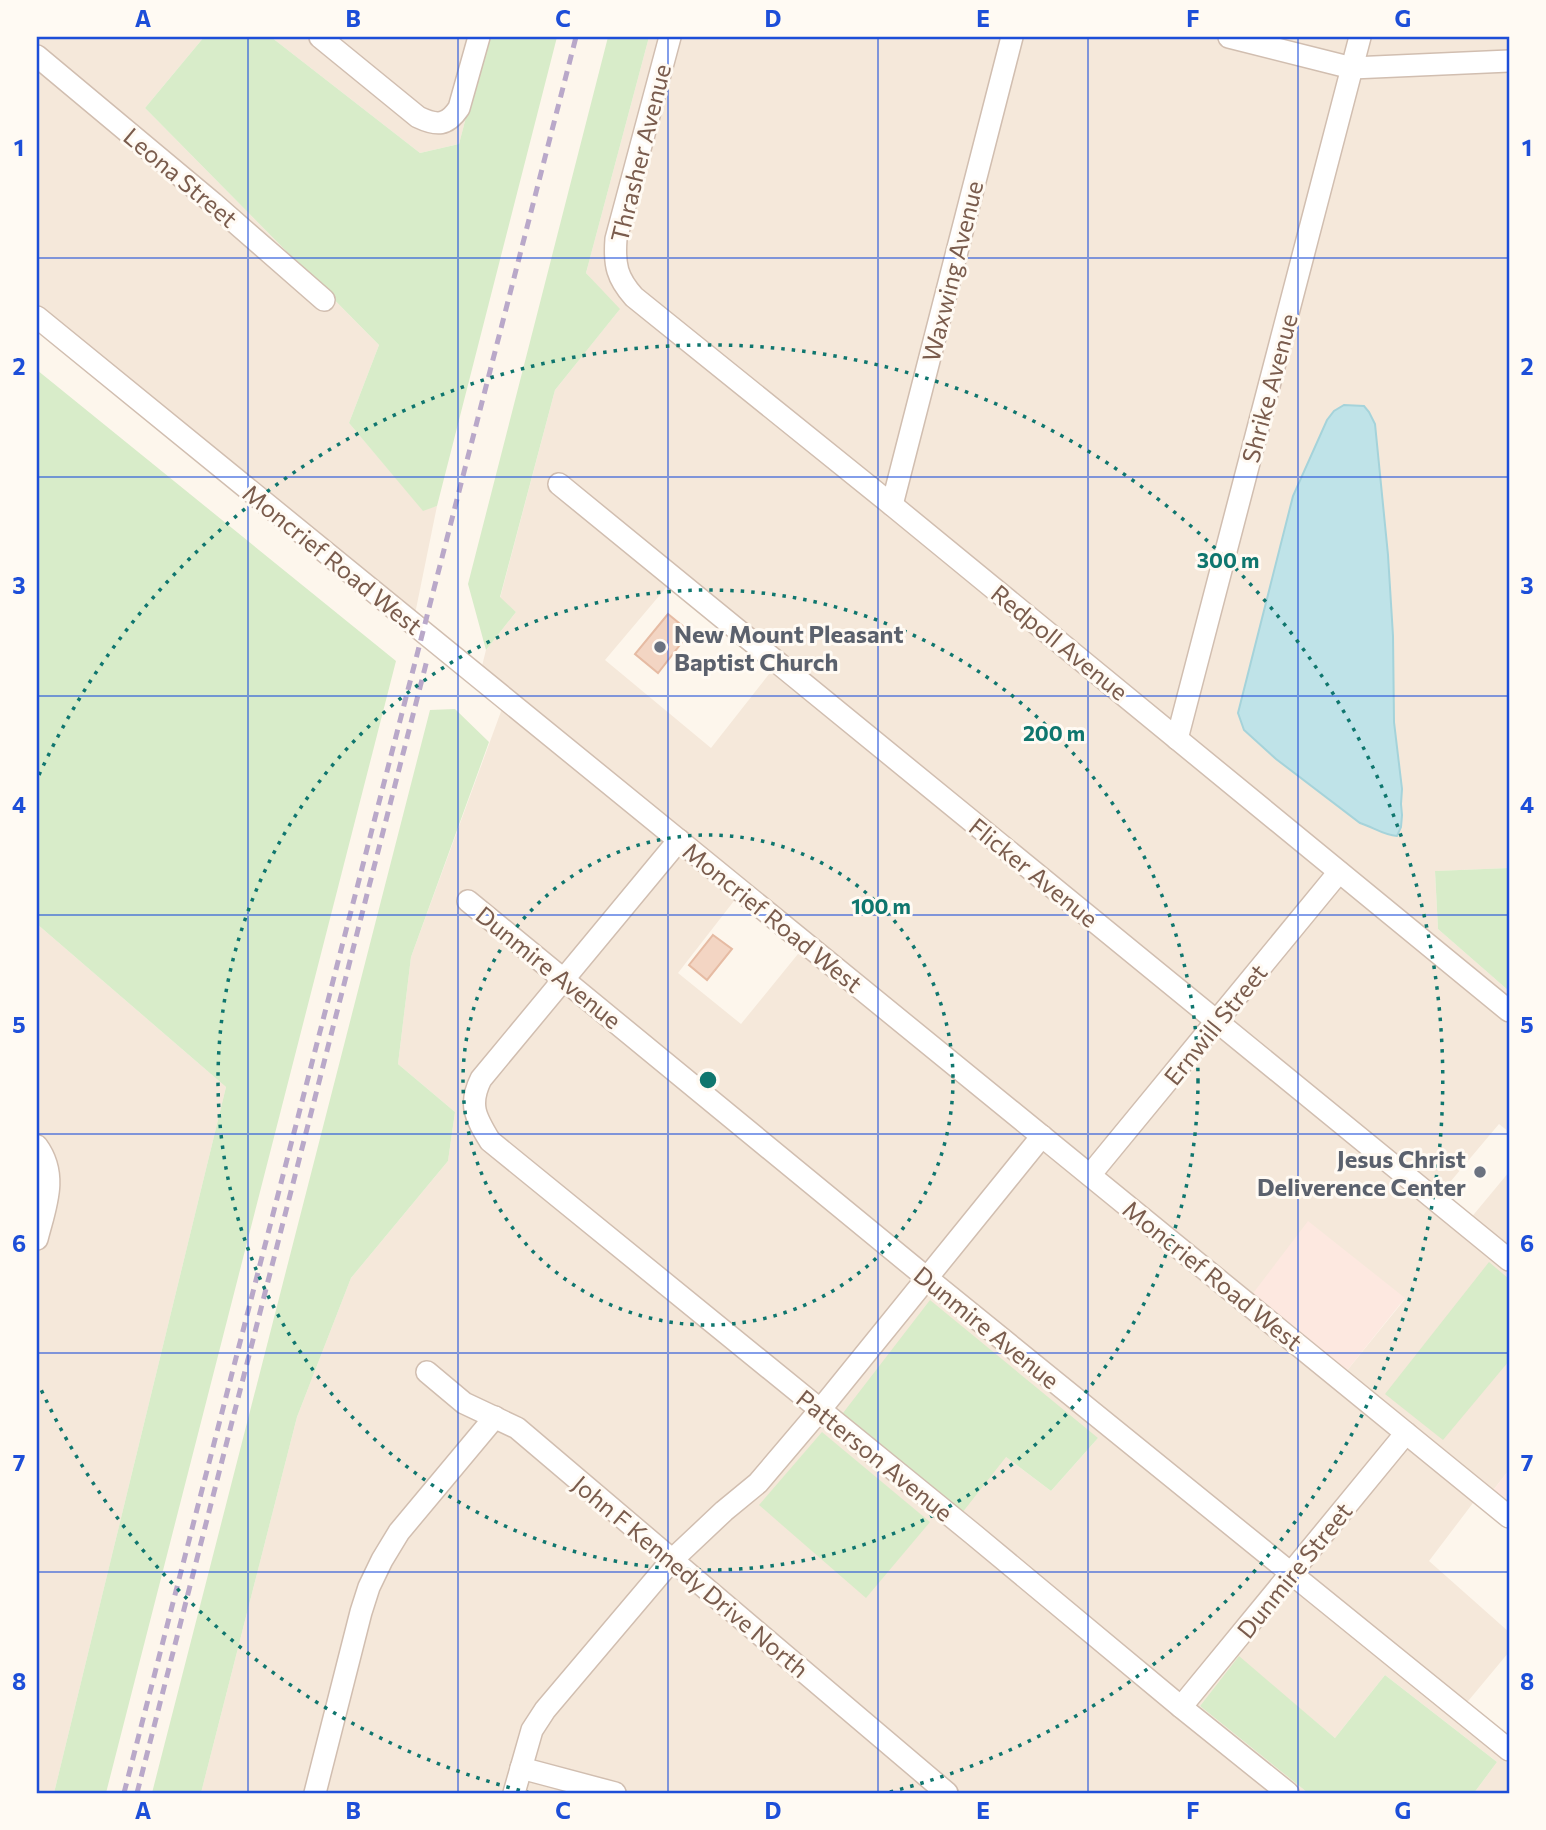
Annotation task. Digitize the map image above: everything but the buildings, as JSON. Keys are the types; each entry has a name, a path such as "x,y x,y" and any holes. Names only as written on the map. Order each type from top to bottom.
{"street":[{"path":"320,37 418,117 437,123 445,122 453,116 463,99 479,37"},
{"name":"Thrasher Avenue","path":"617,269 616,239 670,37"},
{"name":"Waxwing Avenue","path":"892,505 1012,37"},
{"path":"1229,37 1352,68 1509,61"},
{"name":"Shrike Avenue","path":"1177,739 1360,37"},
{"name":"Leona Street","path":"37,56 324,300"},
{"name":"Redpoll Avenue","path":"617,269 623,284 634,297 1509,1011"},
{"name":"Moncrief Road West","path":"37,317 1406,1433 1508,1512"},
{"name":"Flicker Avenue","path":"559,484 1509,1260"},
{"path":"564,978 679,840"},
{"name":"Ernwill Street","path":"1090,1175 1339,872"},
{"name":"Dunmire Avenue","path":"468,901 1509,1750"},
{"name":"Patterson Avenue","path":"564,978 481,1079 475,1092 474,1108 491,1141 1288,1793"},
{"path":"514,1793 532,1730 538,1720 672,1560 758,1483 1042,1136"},
{"path":"37,1146 46,1161 50,1178 37,1239"},
{"name":"John F Kennedy Drive North","path":"427,1372 464,1404 517,1428 947,1793"},
{"path":"314,1793 369,1587 400,1532 495,1417"},
{"name":"Dunmire Street","path":"1181,1707 1406,1433"},
{"path":"521,1768 615,1793"}],"shaded area":[{"path":"37,37 204,37 145,108 379,345 349,423 423,510 437,506 415,614 37,307"},
{"path":"271,37 487,37 459,144 420,153"},
{"path":"649,37 1509,37 1509,868 1435,871 1438,929 1509,991 1509,1132 1499,1124 1440,1194 1470,1219 1509,1172 1509,1470 1491,1493 1345,1373 1405,1299 1251,1296 481,670 486,650 516,612 500,598 555,390 619,310 586,273","holes":["670,583 773,669 711,748 605,660"]},
{"path":"503,706 737,897 678,973 741,1024 802,949 1476,1499 1429,1561 1509,1632 1509,1652 1464,1706 1509,1744 1509,1793 1474,1793 1497,1762 1385,1675 1335,1738 1239,1657 1200,1706 1308,1793 201,1793 297,1417 351,1278 448,1161 455,1112 398,1064 411,957","holes":["1098,1438 1051,1491 1006,1457"]},
{"path":"37,924 226,1087 54,1793 37,1793"},
{"path":"1308,1221 1405,1298 1345,1373 1251,1296"},
{"path":"1509,1470 1509,1507 1491,1493"}],"green space":[{"path":"204,37 271,37 420,153 459,144 487,37 557,37 437,506 423,511 349,423 379,345 145,108"},
{"path":"608,37 649,37 586,273 620,309 555,390 500,597 516,612 486,650 468,584"},
{"path":"37,370 396,661 106,1793 54,1793 226,1087 37,924"},
{"path":"455,709 489,742 411,957 398,1064 455,1112 448,1161 351,1278 297,1417 201,1793 152,1793 430,710"},
{"path":"1509,868 1509,991 1438,929 1435,871"},
{"path":"1489,1262 1509,1279 1509,1361 1443,1440 1385,1394"},
{"path":"930,1300 1098,1438 1051,1491 1006,1457 962,1513 843,1413"},
{"path":"822,1432 930,1522 866,1598 759,1505"},
{"path":"1239,1656 1335,1738 1385,1675 1497,1762 1474,1793 1308,1793 1200,1706"}],"water":[{"path":"1344,405 1364,406 1375,424 1388,555 1394,722 1402,789 1401,827 1397,836 1360,823 1276,759 1244,730 1238,713 1293,496 1327,420 1334,411"}],"railway":[{"path":"124,1793 576,37"},
{"path":"137,1793 427,660"}],"place":[{"name":"New Mount Pleasant Baptist Church","path":"660,647"},
{"name":"Jesus Christ Deliverence Center","path":"1480,1172"}]}
